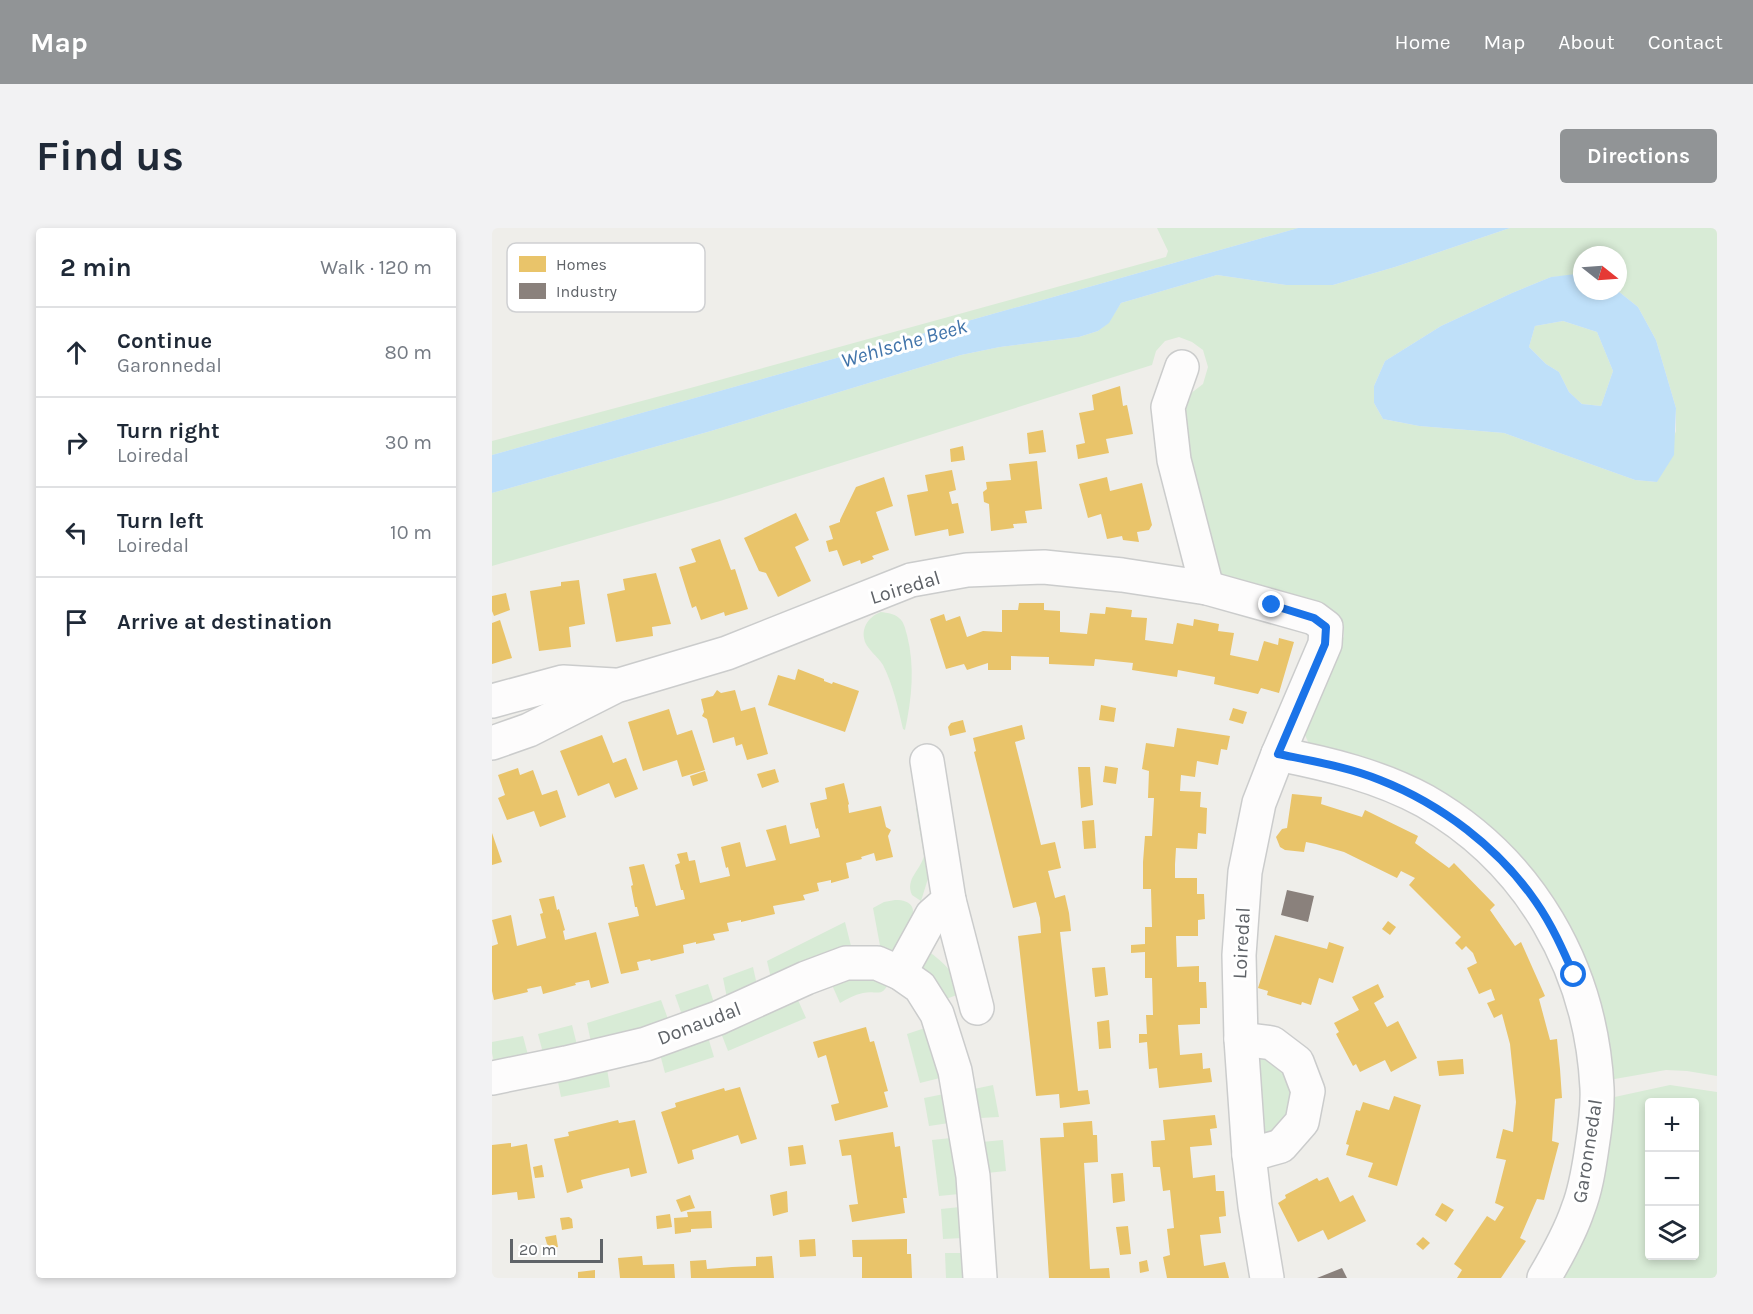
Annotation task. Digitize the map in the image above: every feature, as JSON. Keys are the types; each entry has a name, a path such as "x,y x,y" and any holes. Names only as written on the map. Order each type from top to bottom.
{"street":[{"path":"1182,367 1168,407 1174,460 1207,588"},
{"name":"Loiredal","path":"492,743 529,730 616,686 727,653 911,580 967,570 1044,567 1122,575 1207,588 1314,618 1326,627 1325,644 1259,803 1245,872 1239,955 1240,1039 1249,1155 1267,1278"},
{"name":"Loiredal","path":"492,701 563,682 616,686"},
{"name":"Garonnedal","path":"1278,754 1330,765 1380,780 1424,801 1464,827 1503,861 1536,901 1557,938 1585,1006 1591,1032 1597,1090 1595,1128 1579,1207 1562,1247 1544,1278"},
{"path":"927,762 949,900 977,1008"},
{"path":"900,973 932,915 949,900"},
{"name":"Donaudal","path":"492,1078 646,1044 718,1018 806,978 846,963 877,963 900,973 920,987 937,1014 955,1071 973,1176 981,1278"},
{"path":"1240,1039 1272,1043 1297,1062 1308,1091 1302,1122 1281,1146 1249,1155"}],"green space":[{"path":"1157,228 1298,228 492,455 492,441 1166,257 1168,251"},
{"path":"1510,228 1717,228 1717,1076 1666,1070 1609,1080 1535,880 1309,744 1303,724 1344,636 1342,626 1336,614 1325,605 1225,580 1215,567 1182,431 1185,404 1190,394 1203,384 1208,367 1203,350 1192,342 1179,337 1165,341 1156,351 1152,365 720,501 492,566 492,493 711,431 961,355 1000,347 1079,337 1098,331 1108,323 1121,303 1217,275 1286,285 1333,285 1395,267","holes":["1573,246 1627,246 1627,298 1638,307 1656,340 1676,408 1676,431 1657,482 1635,480 1504,433 1419,426 1383,419 1374,403 1374,386 1385,361 1441,326 1512,293 1551,277 1573,276"]},
{"path":"1563,321 1597,332 1613,371 1601,406 1582,404 1569,392 1559,372 1546,364 1529,347 1535,326"},
{"path":"881,612 897,616 901,620 909,647 912,682 905,730 887,673 864,638 864,629 868,622"},
{"path":"920,807 931,869 921,901 912,895 910,889 910,884 924,856 916,808"},
{"path":"905,901 911,905 912,919 897,950 881,951 873,908 884,902"},
{"path":"845,922 851,946 849,952 771,978 767,961"},
{"path":"928,951 949,969 965,992 946,999 920,968"},
{"path":"753,967 757,985 727,998 723,978"},
{"path":"845,976 890,980 882,992 860,994 840,1003 832,985"},
{"path":"708,984 714,1003 682,1015 675,995"},
{"path":"793,999 798,1000 806,1018 728,1051 721,1033"},
{"path":"661,1000 668,1019 665,1024 591,1042 587,1023"},
{"path":"572,1025 577,1045 543,1053 538,1034"},
{"path":"925,1028 940,1078 920,1083 907,1034"},
{"path":"523,1036 528,1055 494,1062 492,1042"},
{"path":"708,1037 714,1057 665,1073 660,1054"},
{"path":"1261,1052 1295,1079 1292,1121 1258,1143 1253,1053"},
{"path":"607,1069 610,1087 561,1097 558,1082 560,1076"},
{"path":"993,1085 999,1117 980,1118 976,1116 974,1089"},
{"path":"1670,1085 1717,1092 1717,1278 1559,1278 1610,1098"},
{"path":"944,1094 949,1123 929,1126 924,1098"},
{"path":"951,1138 955,1140 959,1194 939,1196 932,1140"},
{"path":"1003,1140 1006,1171 987,1173 982,1142"},
{"path":"960,1207 963,1238 943,1239 941,1209"},
{"path":"945,1253 963,1253 967,1278 946,1278"}],"water":[{"name":"Wehlsche Beek","path":"1298,228 1510,228 1395,267 1333,285 1286,285 1217,275 1121,303 1109,323 1098,331 1079,337 1000,347 961,355 711,431 492,493 492,455"},
{"path":"1573,274 1573,300 1627,298 1638,307 1656,340 1676,408 1674,455 1657,482 1635,480 1504,433 1419,426 1383,419 1374,403 1374,386 1385,361 1441,326 1551,277","holes":["1563,321 1597,332 1613,371 1601,406 1582,404 1569,392 1559,372 1546,364 1529,347 1535,326"]}],"building: Homes":[{"path":"1120,386 1123,406 1127,405 1133,434 1106,439 1109,453 1078,459 1076,445 1085,443 1079,413 1094,410 1092,395"},
{"path":"1043,430 1046,452 1029,454 1027,433"},
{"path":"963,446 965,460 951,462 950,449"},
{"path":"1037,461 1042,509 1025,511 1027,523 1013,524 1014,528 991,531 989,504 984,502 983,492 987,489 986,482 1011,480 1009,464"},
{"path":"952,470 956,490 949,492 952,504 958,503 964,533 949,536 948,529 915,536 907,495 928,491 925,475"},
{"path":"884,477 893,506 876,512 889,550 872,556 874,559 861,564 860,560 843,566 837,550 829,552 826,541 833,539 829,526 840,522 856,487"},
{"path":"1107,477 1110,491 1142,483 1152,525 1149,530 1137,532 1139,542 1123,540 1122,536 1107,539 1101,514 1088,518 1079,484"},
{"path":"796,513 809,540 795,547 811,581 778,597 766,573 759,571 744,538"},
{"path":"720,539 731,570 735,569 748,609 725,616 724,612 701,620 696,606 692,608 679,567 696,562 691,549"},
{"path":"656,573 671,624 652,627 653,636 616,642 607,594 625,590 623,579"},
{"path":"579,580 585,624 569,627 571,647 539,651 530,591 561,586 561,582"},
{"path":"506,593 510,610 494,616 492,596"},
{"path":"1019,603 1044,603 1044,610 1060,611 1060,632 1087,634 1090,613 1105,614 1106,607 1132,610 1131,617 1147,618 1145,640 1173,644 1177,623 1193,626 1194,619 1219,624 1218,631 1234,633 1230,655 1258,661 1264,641 1278,645 1279,638 1294,642 1279,693 1261,688 1258,694 1214,684 1215,677 1178,670 1177,677 1132,670 1133,663 1095,659 1094,666 1049,664 1049,657 1011,656 1011,670 988,670 988,663 967,670 964,664 946,669 930,619 944,614 946,621 960,616 967,637 983,631 1002,632 1002,610 1018,610"},
{"path":"500,620 512,658 492,664 492,623"},
{"path":"798,669 832,684 833,682 859,691 845,732 768,705 778,675 795,680"},
{"path":"717,690 721,693 735,690 741,711 755,707 768,754 747,760 742,744 736,746 734,737 713,743 707,719 702,716 704,712 701,699 713,696"},
{"path":"1101,705 1116,708 1114,722 1099,720"},
{"path":"1233,708 1247,712 1243,724 1229,720"},
{"path":"669,709 677,735 692,730 705,770 682,777 677,760 643,771 628,722"},
{"path":"963,720 966,732 950,736 948,727 951,723"},
{"path":"1022,725 1025,739 1015,742 1041,845 1055,842 1061,868 1048,871 1055,898 1065,895 1069,913 1071,931 1060,932 1078,1091 1088,1090 1090,1104 1060,1108 1059,1094 1036,1096 1018,936 1041,933 1040,918 1036,902 1013,908 974,752 976,751 973,738"},
{"path":"1177,728 1230,736 1227,750 1221,749 1218,765 1197,761 1195,777 1181,775 1180,791 1201,792 1200,807 1207,808 1206,834 1198,833 1197,849 1176,848 1175,864 1175,878 1197,878 1197,894 1204,894 1205,919 1198,920 1198,936 1176,936 1177,967 1199,966 1199,982 1206,982 1207,1008 1200,1008 1200,1024 1178,1025 1180,1055 1202,1053 1203,1069 1210,1068 1212,1082 1159,1088 1157,1068 1149,1069 1147,1042 1139,1043 1139,1034 1147,1034 1146,1015 1153,1015 1152,978 1145,978 1145,952 1131,953 1131,945 1145,944 1145,927 1152,927 1151,889 1143,889 1145,836 1152,836 1154,798 1148,798 1149,771 1142,769 1146,743 1174,747"},
{"path":"602,735 613,763 626,758 638,789 615,798 609,783 578,796 560,751"},
{"path":"1105,766 1118,768 1116,784 1103,782"},
{"path":"1078,767 1090,767 1093,805 1081,808"},
{"path":"518,768 520,775 533,770 542,795 557,790 566,817 540,827 534,811 507,820 498,798 505,795 498,775"},
{"path":"775,769 779,782 762,788 757,774"},
{"path":"705,771 708,781 693,786 690,776"},
{"path":"844,783 849,813 881,806 886,827 891,830 888,836 893,857 876,861 874,853 846,863 849,878 831,883 831,880 817,883 819,891 803,895 805,900 773,906 775,914 727,923 729,931 713,934 715,940 683,945 684,953 637,962 639,970 621,974 608,923 639,916 637,907 635,907 629,867 644,864 656,906 685,899 675,865 680,863 677,854 687,852 689,861 695,860 700,883 730,876 721,847 740,842 746,867 776,860 766,830 786,825 790,844 820,837 810,803 827,799 825,788"},
{"path":"1292,794 1322,797 1321,804 1362,817 1365,810 1418,836 1415,843 1449,868 1454,863 1495,905 1490,910 1515,946 1521,942 1545,996 1539,999 1550,1040 1557,1039 1560,1069 1562,1098 1555,1099 1552,1141 1559,1143 1544,1200 1537,1199 1520,1238 1526,1241 1501,1278 1457,1278 1462,1270 1454,1264 1487,1216 1495,1221 1504,1207 1495,1203 1506,1160 1496,1158 1503,1129 1513,1132 1516,1102 1510,1044 1502,1014 1494,1018 1487,1003 1495,1000 1491,989 1479,994 1467,968 1477,963 1473,953 1466,946 1462,950 1455,943 1461,937 1409,885 1415,878 1401,871 1397,878 1344,852 1316,844 1306,842 1304,852 1285,850 1280,847 1276,837 1282,829 1287,828"},
{"path":"1094,820 1096,848 1084,849 1082,821"},
{"path":"492,833 502,862 492,865"},
{"path":"554,896 565,930 563,931 565,940 596,932 609,983 591,988 589,980 543,994 541,986 527,989 528,992 494,1000 492,946 498,944 492,920 511,915 517,946 546,938 539,899"},
{"path":"1388,921 1396,927 1390,935 1382,929"},
{"path":"1275,935 1327,949 1329,942 1344,947 1333,983 1319,978 1311,1005 1302,1002 1301,1005 1267,995 1268,991 1258,988"},
{"path":"1105,967 1108,995 1095,997 1092,968"},
{"path":"1378,984 1384,997 1374,1003 1387,1027 1398,1021 1417,1058 1391,1072 1385,1060 1360,1072 1356,1064 1353,1066 1336,1034 1339,1032 1334,1023 1359,1010 1352,997"},
{"path":"1109,1020 1111,1048 1099,1049 1097,1022"},
{"path":"866,1027 870,1042 874,1041 888,1091 884,1092 888,1107 835,1121 831,1105 839,1103 826,1055 818,1058 813,1042"},
{"path":"1463,1059 1464,1074 1439,1076 1437,1061"},
{"path":"740,1087 757,1139 741,1144 738,1135 692,1150 694,1159 678,1164 661,1112 676,1107 675,1103 724,1088 725,1091"},
{"path":"1394,1096 1421,1105 1397,1186 1368,1177 1373,1163 1346,1155 1349,1145 1346,1144 1356,1110 1360,1111 1363,1102 1389,1110"},
{"path":"1215,1115 1217,1128 1210,1129 1212,1145 1190,1147 1193,1178 1215,1175 1216,1191 1224,1191 1226,1216 1219,1217 1221,1233 1200,1235 1204,1266 1225,1262 1229,1278 1167,1278 1163,1257 1170,1255 1167,1229 1174,1228 1170,1190 1163,1191 1160,1167 1153,1167 1151,1141 1165,1140 1163,1120"},
{"path":"618,1120 619,1123 635,1120 647,1173 631,1177 629,1168 604,1174 581,1180 583,1188 567,1193 554,1139 569,1136 568,1132"},
{"path":"1092,1121 1093,1135 1097,1135 1098,1162 1084,1163 1090,1269 1109,1268 1110,1278 1049,1278 1040,1138 1064,1137 1063,1123"},
{"path":"893,1132 895,1147 900,1146 907,1198 903,1198 905,1213 852,1222 849,1205 858,1204 851,1155 842,1156 839,1140"},
{"path":"511,1143 511,1147 527,1144 535,1198 518,1200 517,1192 492,1195 492,1145"},
{"path":"803,1145 806,1164 790,1166 788,1147"},
{"path":"542,1165 544,1177 535,1178 533,1167"},
{"path":"1123,1173 1125,1201 1113,1203 1111,1174"},
{"path":"1328,1177 1340,1202 1353,1195 1366,1221 1328,1240 1323,1230 1298,1242 1278,1203 1286,1198 1285,1195 1317,1178 1319,1181"},
{"path":"787,1191 788,1212 773,1216 770,1195"},
{"path":"690,1195 695,1208 681,1212 676,1200"},
{"path":"1442,1203 1454,1210 1446,1222 1435,1215"},
{"path":"711,1211 712,1228 691,1229 691,1232 675,1234 674,1218 688,1217 687,1212"},
{"path":"670,1214 672,1227 657,1229 656,1216"},
{"path":"560,1218 572,1219 573,1228 562,1230"},
{"path":"1128,1226 1131,1254 1120,1255 1116,1227"},
{"path":"556,1235 558,1247 551,1248 545,1237"},
{"path":"1423,1237 1430,1243 1423,1250 1416,1244"},
{"path":"815,1239 816,1256 800,1257 799,1240"},
{"path":"907,1239 907,1254 911,1254 912,1278 862,1278 862,1257 853,1257 852,1240"},
{"path":"642,1256 643,1265 674,1264 675,1278 620,1278 618,1258"},
{"path":"772,1256 774,1278 691,1278 690,1261 706,1260 707,1269 756,1266 756,1257"},
{"path":"1147,1260 1149,1271 1140,1273 1139,1262"},
{"path":"595,1270 595,1278 578,1278 578,1272"}],"building: Industry":[{"path":"1287,890 1314,896 1308,922 1281,915"},
{"path":"1342,1268 1347,1278 1317,1278"}],"route":[{"path":"1272,605 1314,618 1326,627 1325,644 1278,754 1330,765 1380,780 1424,801 1464,827 1503,861 1536,901 1574,975"}]}
